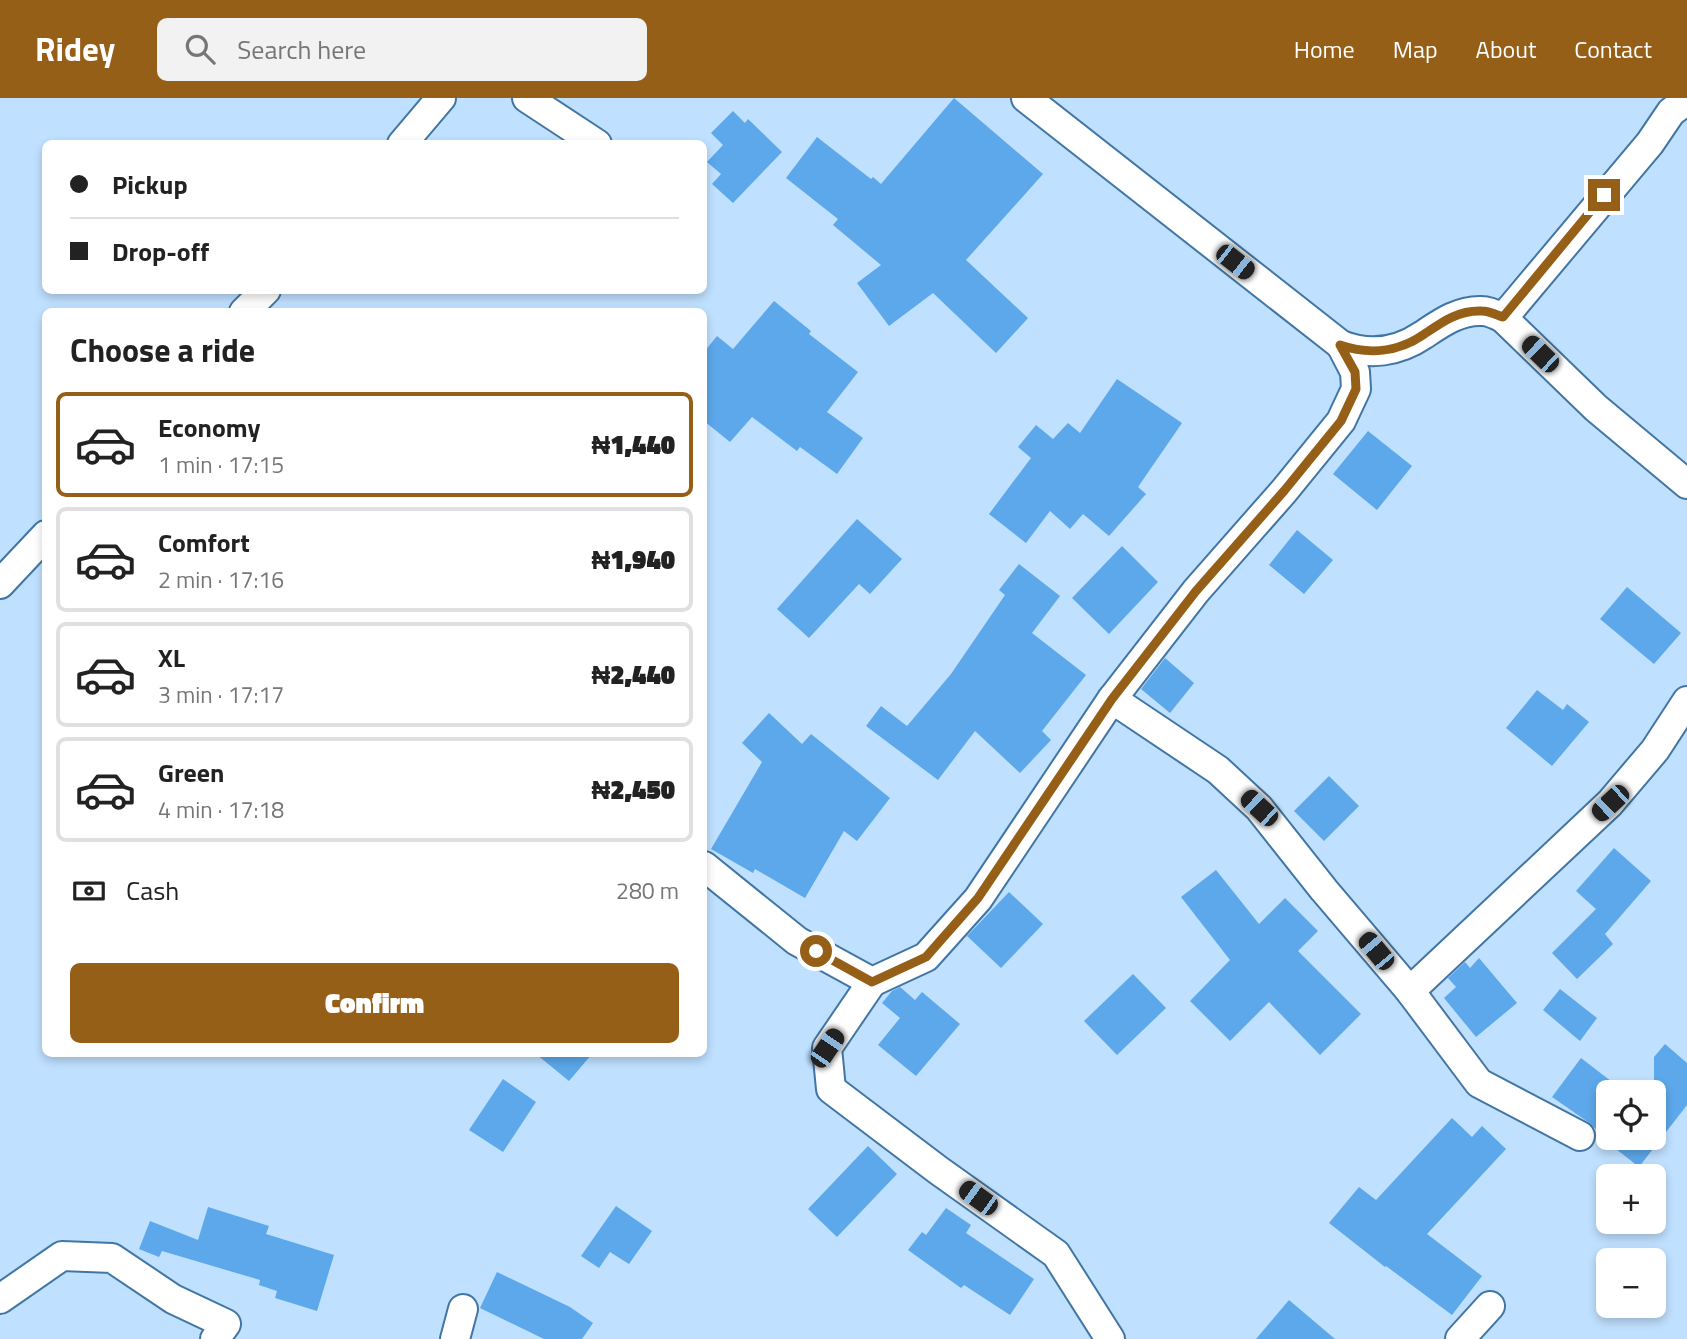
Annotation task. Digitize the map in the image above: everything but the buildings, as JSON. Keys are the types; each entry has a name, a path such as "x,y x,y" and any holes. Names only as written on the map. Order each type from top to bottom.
{"street":[{"path":"405,140 441,98"},
{"path":"527,98 591,140"},
{"path":"1026,98 1340,345 1355,372 1356,389 1341,421 1196,591 1112,699 969,908 926,957 872,982 827,1048 831,1089 1056,1254 1110,1339"},
{"path":"1503,317 1650,143 1671,112 1687,100"},
{"path":"248,308 261,294"},
{"path":"1340,345 1373,352 1393,349 1420,337 1445,319 1484,311 1503,317 1596,408 1687,484"},
{"path":"3,572 42,538"},
{"path":"1112,699 1219,770 1259,808 1410,991 1479,1083 1580,1136"},
{"path":"1410,991 1610,803 1655,750 1687,701"},
{"path":"707,868 797,941 872,982"},
{"path":"0,1299 62,1256 112,1258 173,1299 226,1324 215,1339"},
{"path":"1460,1339 1490,1306"},
{"path":"455,1339 463,1309"}],"route":[{"path":"816,951 872,982 926,957 978,898 1112,699 1179,612 1341,421 1356,389 1355,372 1340,345 1373,352 1393,349 1420,337 1445,319 1484,311 1503,317 1604,195"}]}
